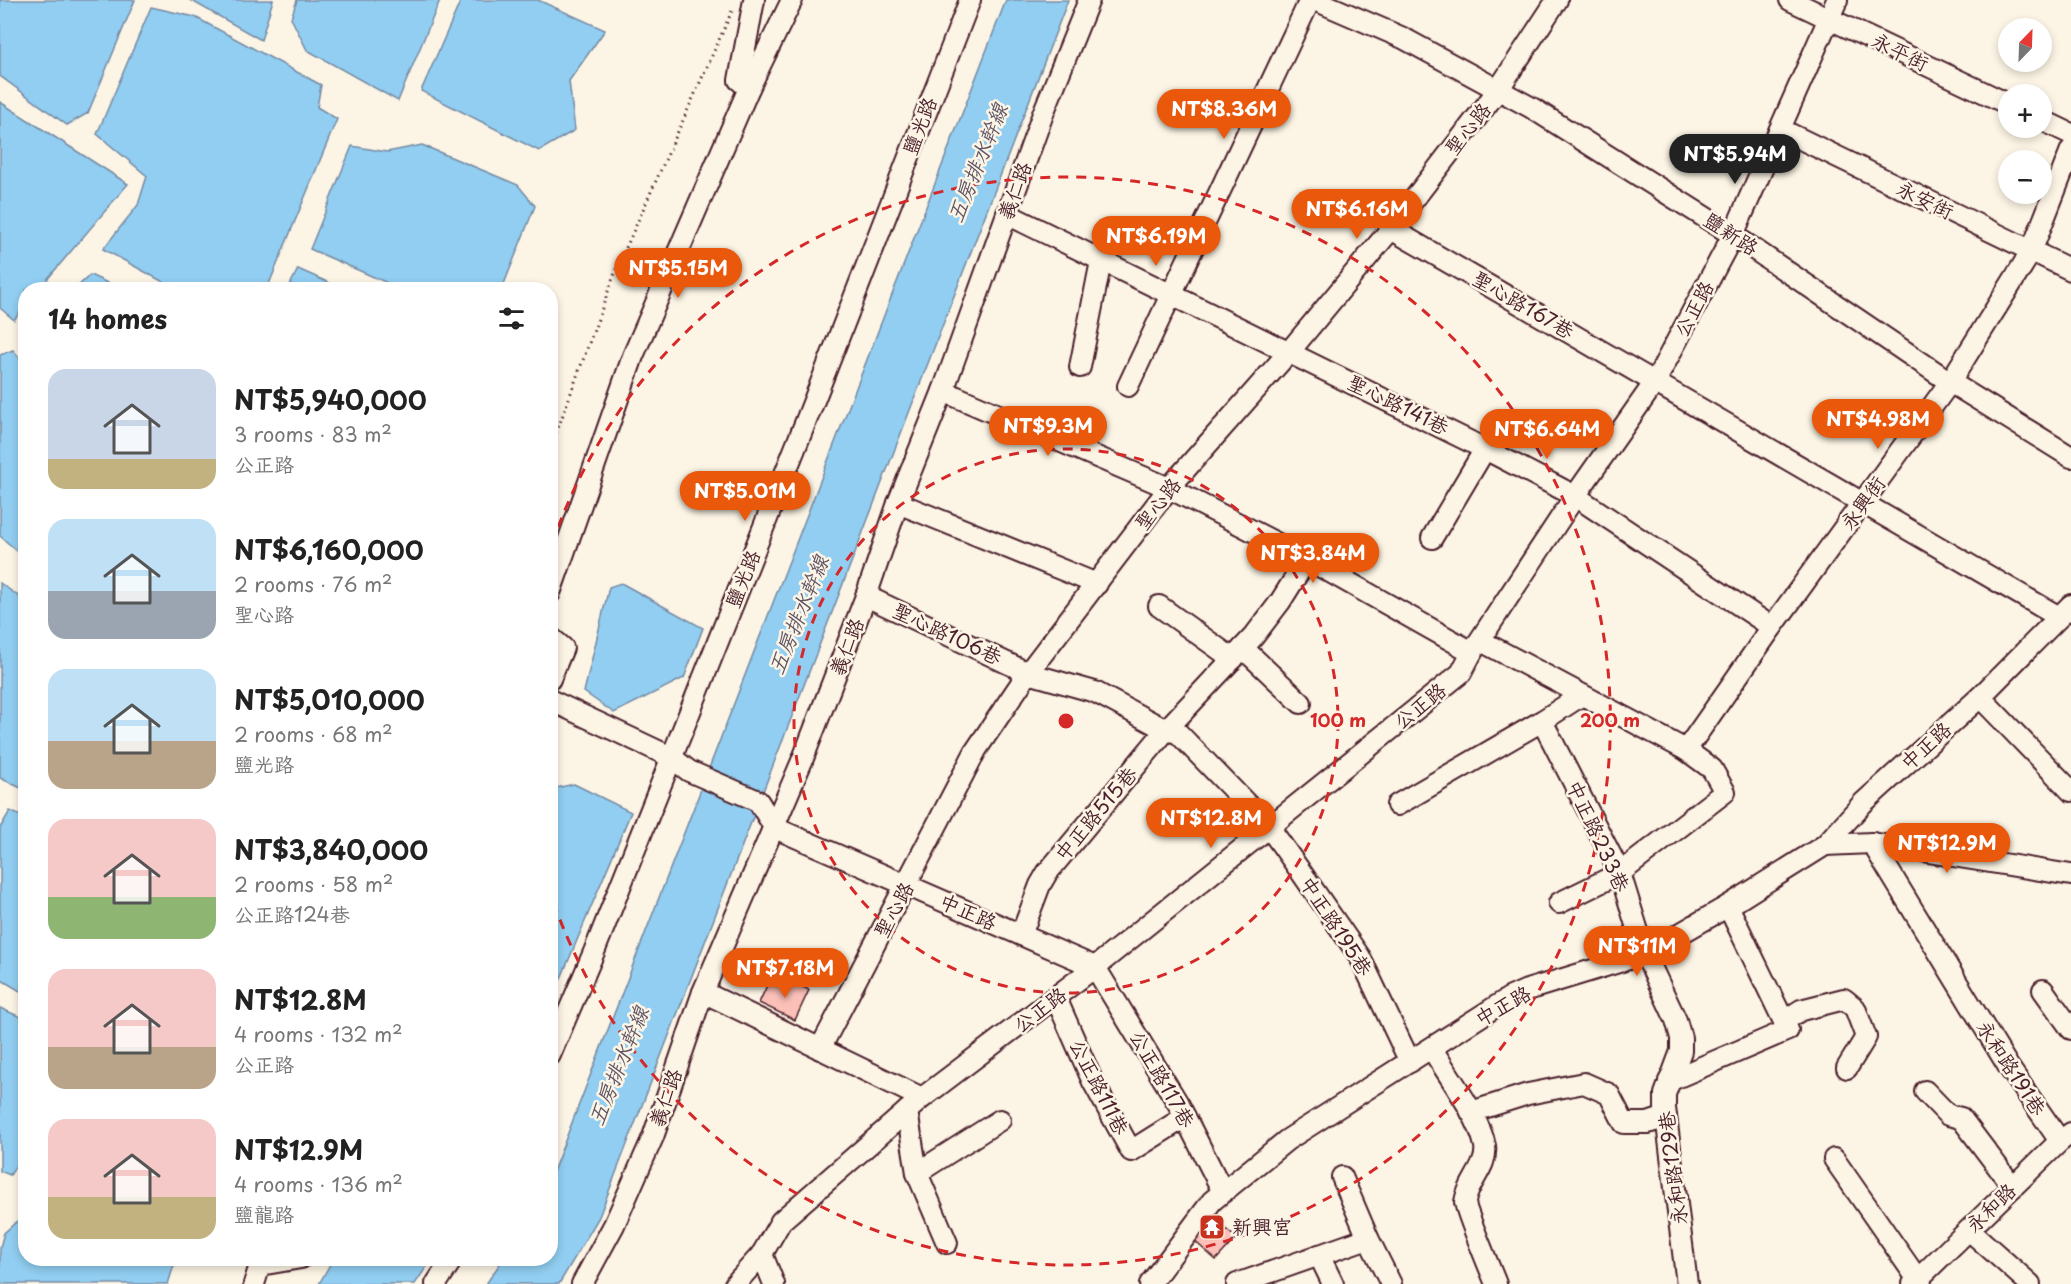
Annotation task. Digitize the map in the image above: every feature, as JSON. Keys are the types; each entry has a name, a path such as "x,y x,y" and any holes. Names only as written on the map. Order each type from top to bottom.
{"street":[{"path":"749,88 739,80 754,0"},
{"path":"558,570 633,356 749,88 792,0"},
{"name":"鹽光路","path":"558,1036 594,952 808,416 970,0"},
{"name":"義仁路","path":"584,1283 614,1225 653,1137 703,992 775,828 866,596 898,503 943,391 1044,111 1089,0"},
{"path":"1128,386 1310,0"},
{"name":"鹽新路","path":"1315,0 1403,38 1532,108 1733,235 1950,382 2066,448"},
{"name":"聖心路","path":"820,1049 976,750 1028,673 1169,488 1289,352 1390,229 1498,90 1557,0"},
{"name":"永平街","path":"1790,0 1998,99"},
{"name":"公正路","path":"735,1284 762,1254 781,1221 922,1098 1056,998 1461,674 1476,647 1575,496 1655,382 1733,235 1837,0"},
{"path":"2052,125 2071,134"},
{"name":"永安街","path":"1780,129 2071,270"},
{"name":"永興街","path":"1686,750 1772,627 1950,382 2031,252 2071,150"},
{"name":"聖心路141巷","path":"1007,214 1485,448 1575,496 1772,627"},
{"name":"聖心路167巷","path":"1390,229 1862,504 2065,611"},
{"path":"1080,367 1101,261"},
{"path":"943,391 1169,488 1476,647 1582,695 1686,750 1712,769 1725,792 1620,873 1559,903"},
{"path":"1432,538 1485,448"},
{"path":"898,503 1097,584"},
{"name":"中正路515巷","path":"1021,935 1040,885 1047,873 1166,730 1238,654 1280,602 1307,559"},
{"name":"聖心路106巷","path":"866,596 1028,673 1095,692 1166,730"},
{"path":"1160,606 1238,654 1301,703"},
{"name":"中正路","path":"1158,1281 1212,1201 1287,1140 1509,998 1527,990 1645,954 1728,906 1825,844 1863,803 1980,697 2065,611"},
{"path":"558,644 563,648 558,660"},
{"path":"1397,805 1542,721 1582,695"},
{"path":"1980,697 2071,791"},
{"path":"558,704 671,757 689,771 758,801 775,828"},
{"name":"中正路233巷","path":"1542,721 1620,873 1645,954"},
{"name":"中正路195巷","path":"1166,730 1178,733 1269,827 1360,957 1410,1062"},
{"name":"中正路","path":"775,828 1095,967"},
{"path":"1825,844 1872,843 2071,875"},
{"name":"永和路191巷","path":"1872,843 2008,1066 2065,1137"},
{"path":"1669,1081 1788,1030 1728,906"},
{"name":"永和路129巷","path":"1645,954 1676,1020 1681,1038 1681,1051 1665,1094 1687,1284"},
{"name":"公正路117巷","path":"1095,967 1185,1117 1223,1192"},
{"path":"2043,990 2071,1029"},
{"path":"703,992 922,1098"},
{"name":"公正路111巷","path":"1056,998 1093,1082 1131,1151 1185,1117"},
{"path":"1784,1022 1801,1010 1844,999 1855,1008 1866,1036 1847,1068"},
{"path":"1432,1049 1471,1113 1484,1143 1486,1158 1471,1182 1465,1204 1496,1284"},
{"path":"1471,1113 1528,1094 1584,1083 1609,1094 1624,1123 1648,1123 1666,1117"},
{"path":"1925,1090 1948,1115 1961,1118 2013,1187"},
{"path":"907,1111 917,1173 947,1243"},
{"path":"917,1173 1000,1120"},
{"name":"永和路","path":"1917,1283 2065,1137"},
{"path":"1834,1159 1917,1283"},
{"path":"1342,1177 1391,1284"},
{"path":"1969,1230 2030,1284"},
{"path":"1237,1284 1368,1238"},
{"path":"762,1254 774,1284"},
{"path":"1319,1255 1333,1284"},
{"path":"254,1284 261,1266"},
{"path":"436,1284 448,1266"}],"path":[{"path":"558,428 616,270 732,10"}],"water":[{"path":"0,0 135,0 88,113 67,125 0,76"},
{"path":"190,0 273,0 261,40"},
{"path":"297,0 440,0 398,101 307,50 291,18"},
{"path":"461,0 538,0 605,30 569,81 575,130 539,151 421,91"},
{"name":"五房排水幹線","path":"1006,0 1068,0 599,1217 559,1284 486,1284 498,1266 558,1266 558,1159"},
{"path":"151,7 195,17 321,85 317,107 337,119 270,282 163,282 103,249 138,205 147,176 97,134"},
{"path":"0,102 128,184 45,282 18,282 18,315 14,320 0,308"},
{"path":"422,145 518,185 535,206 505,282 385,282 310,249 352,146 387,152"},
{"path":"298,269 327,282 292,282"},
{"path":"90,275 106,282 82,282"},
{"path":"13,350 18,356 18,552 0,536 0,355"},
{"path":"0,583 18,596 18,787 0,778"},
{"path":"621,583 703,628 684,678 614,713 584,692 609,587"},
{"path":"574,784 631,812 558,985 558,787"},
{"path":"10,811 18,815 18,990 0,979 0,828"},
{"path":"0,1008 18,1016 18,1163 10,1175 0,1171"},
{"path":"18,1220 18,1266 174,1266 168,1284 0,1284 0,1247 4,1233"},
{"path":"329,1266 427,1266 415,1284 319,1284"}],"building":[{"path":"789,980 809,990 795,1020 759,1003 769,981 785,989"},
{"name":"新興宮","path":"1211,1216 1236,1238 1216,1260 1191,1238"}],"place":[{"name":"新興宮","path":"1212,1227"}]}
